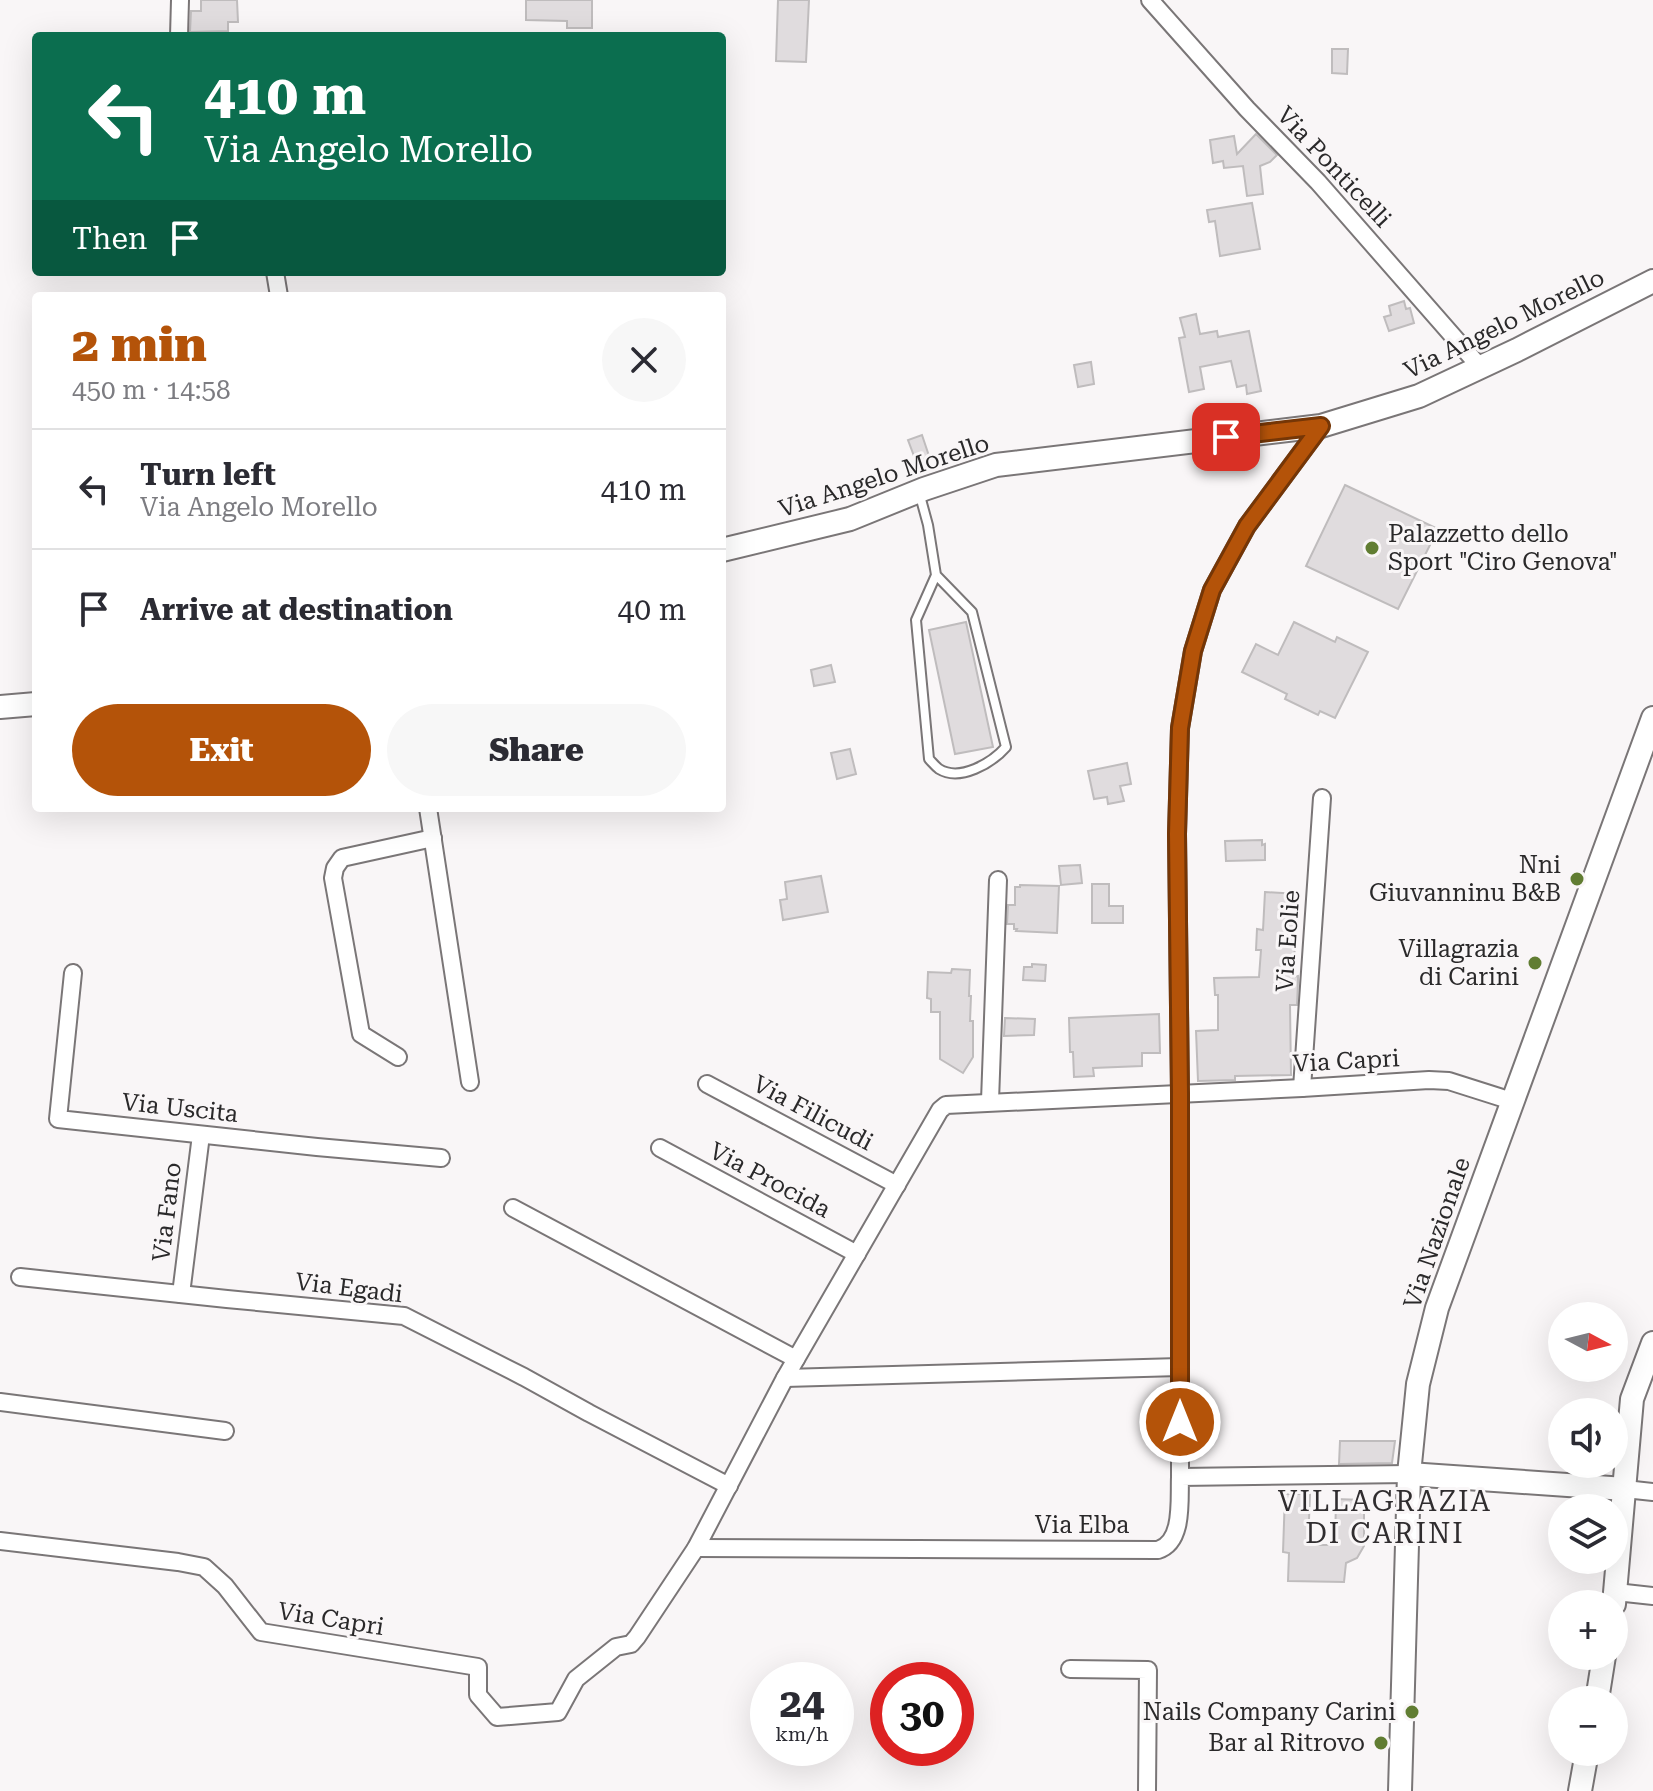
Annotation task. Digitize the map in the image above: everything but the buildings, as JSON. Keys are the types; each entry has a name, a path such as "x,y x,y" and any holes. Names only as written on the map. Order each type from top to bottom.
{"main road":[{"name":"Via Angelo Morello","path":"726,549 850,519 996,465 1321,426 1419,396 1653,281"},
{"path":"0,707 32,704"},
{"name":"Via Nazionale","path":"1400,1791 1409,1474 1418,1384 1437,1308 1653,718"},
{"path":"1616,1590 1632,1399 1653,1343"},
{"path":"1409,1474 1625,1489"},
{"path":"1580,1791 1584,1766"}],"street":[{"path":"179,32 180,0"},
{"name":"Via Ponticelli","path":"1150,0 1247,109 1318,182 1480,367"},
{"path":"1321,426 1247,526 1212,590 1193,651 1180,728 1177,834 1180,1477 1409,1474"},
{"name":"Via Eolie","path":"1302,1088 1322,798"},
{"path":"429,812 470,1082"},
{"path":"398,1057 361,1034 333,878 342,858 433,838"},
{"path":"990,1101 998,880"},
{"name":"Via Uscita","path":"73,973 58,1119 441,1158"},
{"name":"Via Capri","path":"0,1541 204,1567 225,1586 261,1632 478,1667 478,1695 497,1717 558,1712 576,1679 616,1647 631,1644 637,1637 696,1548 785,1378 940,1110 946,1105 1429,1080 1449,1081 1512,1101"},
{"name":"Via Filicudi","path":"707,1084 897,1185"},
{"name":"Via Fano","path":"181,1294 201,1135"},
{"name":"Via Procida","path":"660,1148 857,1254"},
{"path":"513,1208 796,1359"},
{"name":"Via Egadi","path":"20,1277 404,1316 729,1486"},
{"path":"785,1378 1180,1367"},
{"path":"0,1402 225,1431"},
{"name":"Via Elba","path":"696,1548 1158,1550 1166,1547 1177,1527 1180,1477"},
{"path":"1625,1489 1653,1492"},
{"path":"1628,1597 1653,1596"},
{"path":"1070,1669 1148,1670 1147,1791"}],"lane":[{"path":"919,491 936,575 916,620 929,759 940,769 955,773 978,768 996,758 1006,747 972,612 936,575"}],"place":[{"name":"Palazzetto dello Sport \"Ciro Genova\"","path":"1372,548"},
{"name":"Nni Giuvanninu B&B","path":"1577,879"},
{"name":"Villagrazia di Carini","path":"1535,963"},
{"name":"Nails Company Carini","path":"1412,1712"},
{"name":"Bar al Ritrovo","path":"1381,1743"}],"district":[{"name":"VILLAGRAZIA DI CARINI","path":"1385,1517"}],"route":[{"path":"1180,1422 1177,834 1180,728 1193,651 1212,590 1247,526 1321,426 1226,437"}]}
